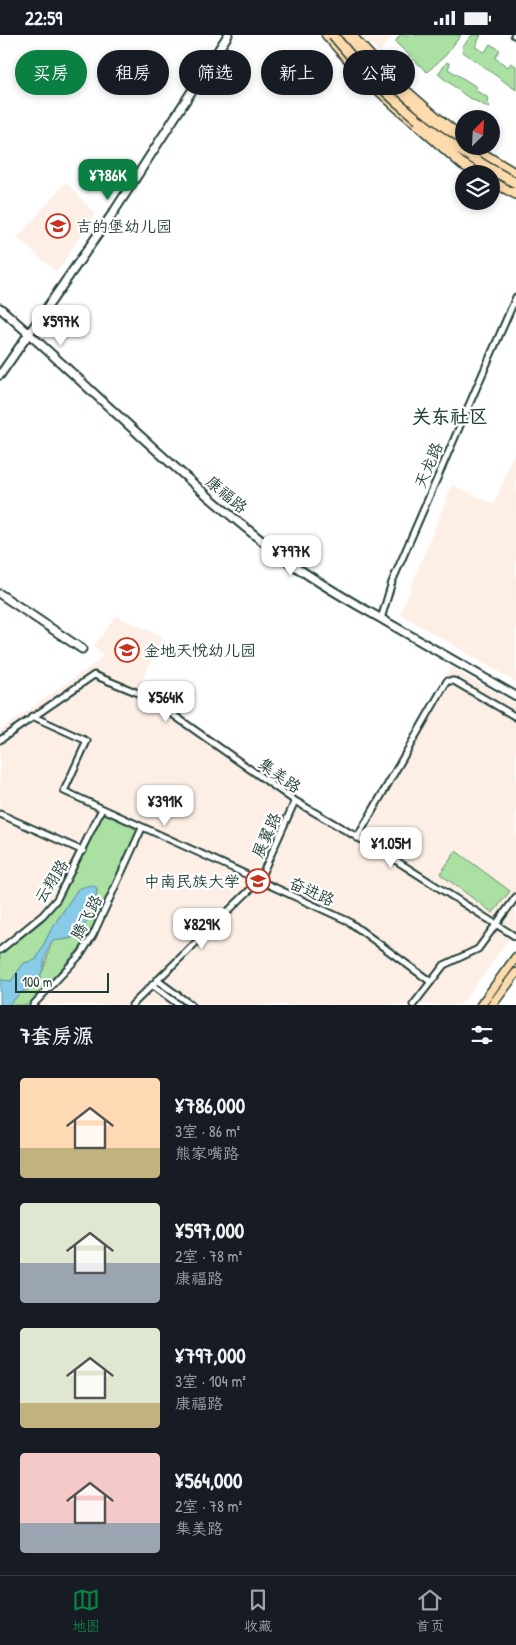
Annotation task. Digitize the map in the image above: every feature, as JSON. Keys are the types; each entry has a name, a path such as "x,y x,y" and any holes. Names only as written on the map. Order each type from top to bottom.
{"highway":[{"path":"333,35 347,50"},
{"path":"345,35 388,82 426,116 455,137"},
{"path":"390,95 431,139 464,165"},
{"path":"390,95 425,125 490,170 516,183"},
{"path":"485,155 516,173"},
{"path":"500,186 516,194"}],"main road":[{"path":"326,35 333,39 345,35"},
{"path":"326,35 354,68 393,106 450,150 474,165"},
{"path":"352,35 386,72 421,104 455,131"},
{"path":"492,155 516,169"},
{"path":"500,181 516,189"},
{"path":"480,1005 516,957"},
{"path":"492,1005 516,973"}],"street":[{"path":"0,375 114,210 228,35"},
{"name":"天龙路","path":"381,619 392,583 516,297"},
{"name":"康福路","path":"0,307 161,456 235,520 290,563 381,619 516,696"},
{"path":"0,594 82,649"},
{"name":"集美路","path":"32,716 94,675 148,697 295,801 516,937"},
{"path":"357,838 446,681 454,681 516,717"},
{"path":"0,739 32,716"},
{"name":"奋进路","path":"32,716 87,741 64,791 356,926 431,982"},
{"name":"展翼路","path":"132,1005 259,881 295,801"},
{"name":"云翔路","path":"0,950 49,910 62,892 102,809"},
{"path":"0,814 83,851"},
{"name":"腾飞路","path":"33,1005 81,954 93,935 142,828"},
{"path":"413,1005 444,965 478,949 516,897"},
{"path":"158,980 191,1005"},
{"path":"152,985 179,1005"}],"shaded area":[{"path":"359,35 394,35 381,50 377,50"},
{"name":"吉的堡幼儿园","path":"66,182 95,214 57,272 17,238"},
{"path":"516,449 516,682 400,614 452,485 494,504"},
{"name":"中南民族大学","path":"116,616 163,637 139,686 310,804 355,831 451,667 516,704 516,930 461,1005 0,1005 0,730 98,661 103,654 93,647"}],"green space":[{"path":"400,35 461,35 445,56 427,72 415,61 415,50 404,50 395,42"},
{"path":"472,35 481,35 475,47 485,52 490,44 500,50 495,58 508,67 511,63 516,66 516,90 463,52 462,47"},
{"path":"447,62 450,64 448,69 477,87 475,90 487,97 489,108 466,96 438,74"},
{"path":"105,814 136,829 137,833 86,941 28,1005 8,1005 22,992 35,987 44,968 52,941 72,938 77,935 85,924 95,901 97,889 78,889 52,928 36,960 24,963 11,981 0,980 0,955 43,921 59,902 101,817"},
{"path":"456,851 510,891 493,913 440,874"}],"water":[{"path":"89,885 96,887 96,898 91,913 79,933 64,940 52,941 35,987 22,992 8,1005 0,1005 0,980 11,981 24,963 36,960 52,928 78,889"}],"place":[{"name":"吉的堡幼儿园","path":"58,226"},
{"name":"金地天悦幼儿园","path":"127,650"},
{"name":"中南民族大学","path":"258,881"}],"district":[{"name":"关东社区","path":"450,416"}]}
